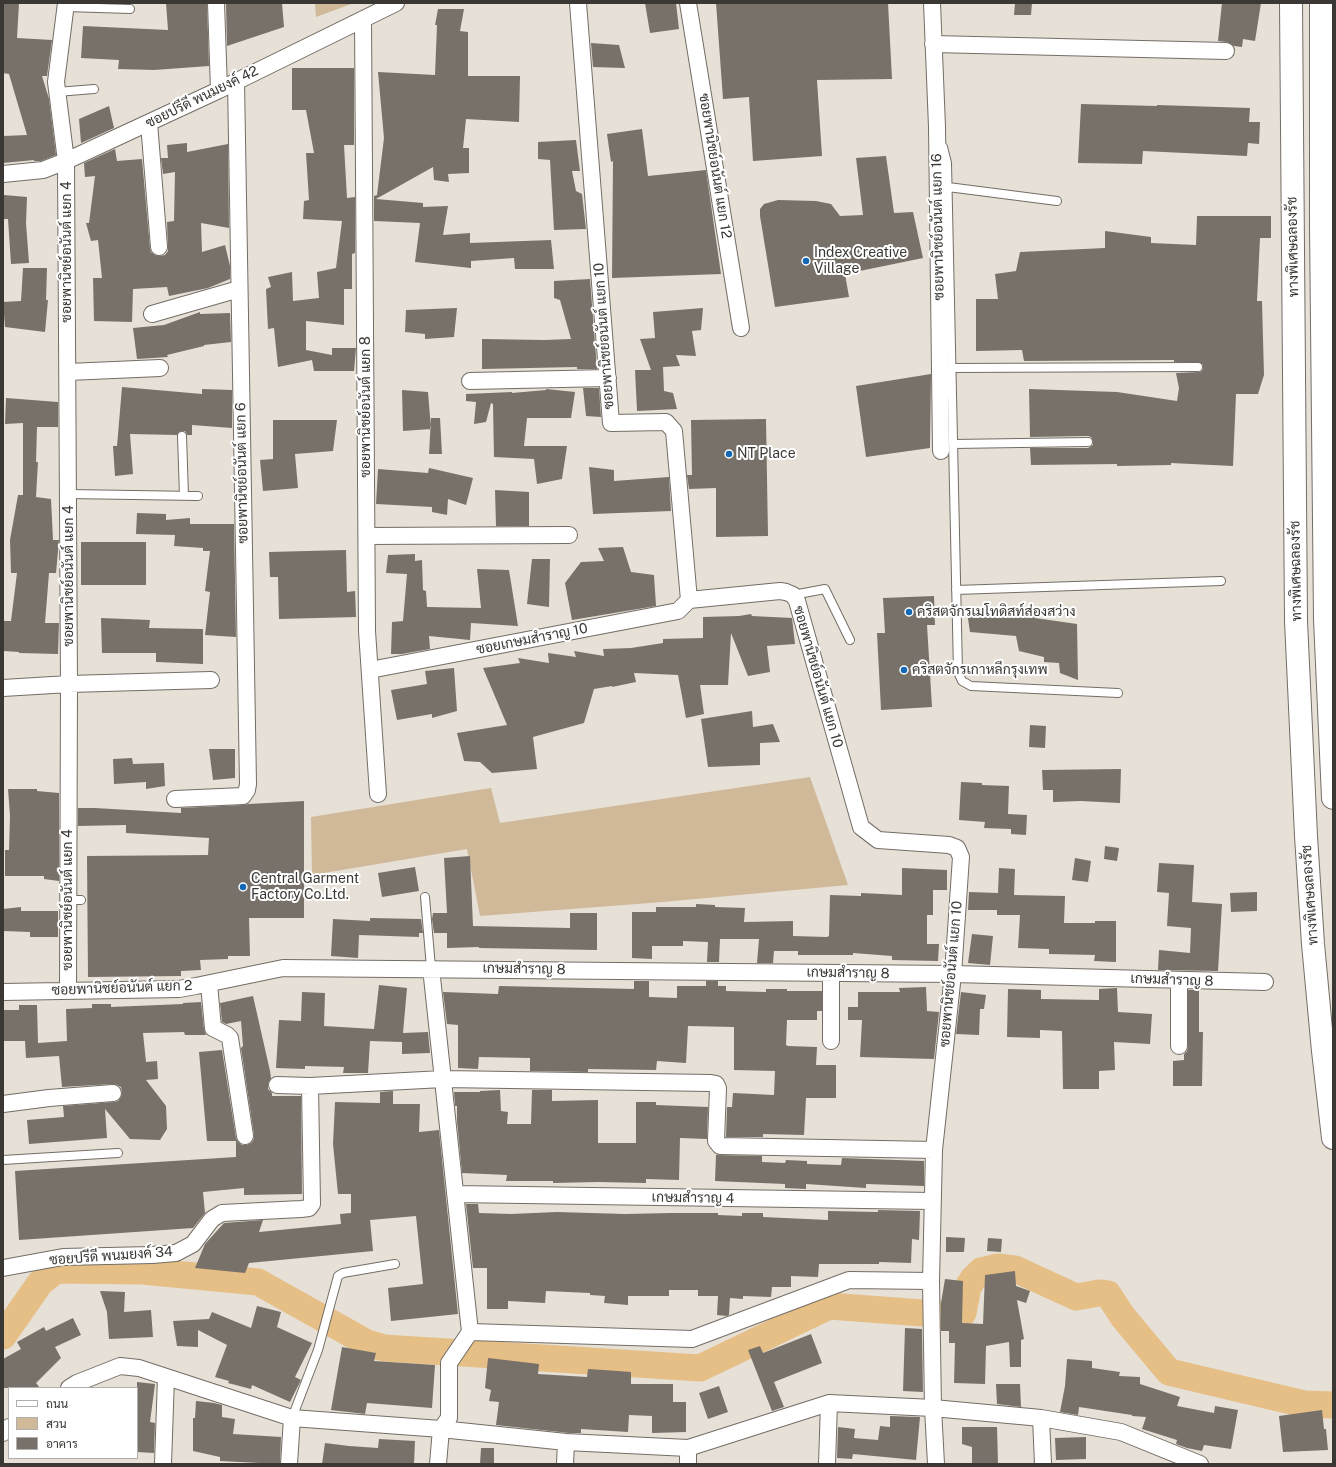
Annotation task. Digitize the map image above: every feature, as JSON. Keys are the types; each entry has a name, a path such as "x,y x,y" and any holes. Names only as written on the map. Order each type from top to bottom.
{"highway":[{"path":"1284,3 1291,49"},
{"name":"ทางพิเศษฉลองรัช","path":"1291,3 1297,629 1306,836 1313,944 1333,1138"},
{"name":"ทางพิเศษฉลองรัช","path":"1321,3 1321,226 1325,619 1333,798"},
{"path":"1321,226 1333,102"}],"street":[{"path":"216,3 219,90"},
{"name":"ซอยปรีดี พนมยงค์ 42","path":"3,174 43,170 66,161 219,90 372,12 396,3"},
{"name":"ซอยพานิชย์อนันต์ แยก 10","path":"578,3 611,423 666,422 674,431 689,600 780,591 793,595 797,601 861,827 878,840 949,845 957,848 961,857 952,974 934,1150 931,1288 933,1408 936,1464"},
{"name":"ซอยพานิชย์อนันต์ แยก 12","path":"688,3 741,328"},
{"name":"ซอยพานิชย์อนันต์ แยก 16","path":"932,3 947,448"},
{"name":"ซอยพานิชย์อนันต์ แยก 4","path":"66,5 56,82 66,161 69,684 75,900 68,991"},
{"name":"ซอยพานิชย์อนันต์ แยก 8","path":"372,12 366,536 367,630 378,794"},
{"path":"933,44 1226,51"},
{"name":"ซอยพานิชย์อนันต์ แยก 6","path":"175,799 243,796 247,790 248,784 236,81"},
{"path":"149,123 159,248"},
{"path":"152,314 239,289"},
{"path":"68,372 160,368"},
{"path":"470,381 608,378"},
{"path":"366,536 569,535"},
{"name":"ซอยเกษมสำราญ 10","path":"370,670 678,611 689,600"},
{"path":"3,688 69,684 211,680"},
{"name":"ซอยพานิชย์อนันต์ แยก 2","path":"3,992 179,988 209,984 283,968 431,968"},
{"path":"431,968 470,1332 449,1363 449,1418 440,1429 438,1464"},
{"name":"เกษมสำราญ 8","path":"431,968 952,974 1265,982"},
{"path":"831,973 831,1041"},
{"path":"1179,980 1179,1046"},
{"path":"209,984 213,1028 230,1038 244,1136"},
{"path":"277,1085 310,1086 443,1079 711,1083 716,1084 718,1088 716,1141 720,1146 934,1150"},
{"name":"ซอยปรีดี พนมยงค์ 34","path":"3,1268 63,1257 176,1253 193,1244 212,1219 222,1213 309,1208 312,1204 310,1086"},
{"path":"3,1104 49,1098 113,1093"},
{"name":"เกษมสำราญ 4","path":"455,1194 932,1201"},
{"path":"470,1332 692,1339 849,1280 931,1288"},
{"path":"71,1387 120,1366 139,1368 292,1418 440,1429 566,1442 688,1448 829,1403 933,1408 1041,1418 1121,1432 1200,1464"},
{"path":"163,1464 166,1377"},
{"path":"827,1464 829,1403"},
{"path":"289,1464 292,1418"},
{"path":"1041,1418 1043,1464"},
{"path":"565,1464 566,1442"},
{"path":"688,1448 688,1464"}],"lane":[{"path":"66,5 130,9"},
{"path":"57,92 94,89"},
{"path":"937,127 948,163 952,368 947,448 956,590 958,672 962,681 971,686 1118,693"},
{"path":"948,187 1057,201"},
{"path":"952,368 1198,367"},
{"path":"182,436 184,496"},
{"path":"947,448 1088,442"},
{"path":"68,494 198,496"},
{"path":"956,590 1220,582"},
{"path":"793,595 825,589 850,640"},
{"path":"425,897 431,968"},
{"path":"3,1160 118,1153"},
{"path":"292,1418 318,1350 338,1276 343,1273 395,1264"}],"green space":[{"path":"315,3 354,3 316,17"},
{"path":"810,777 848,885 663,902 480,916 467,849 312,875 311,817 491,788 500,823"}],"building":[{"path":"3,3 19,3 17,38 52,40 47,76 42,76 49,99 56,155 41,161 34,160 3,163 3,136 27,135 9,74 3,73"},
{"path":"166,3 207,3 209,66 154,70 118,69 119,60 81,58 83,26 168,30"},
{"path":"226,3 282,3 284,27 227,46"},
{"path":"645,3 676,3 679,29 650,33"},
{"path":"716,3 888,3 892,79 817,80 822,156 753,161 749,97 723,99"},
{"path":"1015,3 1032,3 1031,15 1014,15"},
{"path":"1222,3 1261,3 1255,41 1243,39 1242,47 1234,46 1227,42 1218,41"},
{"path":"438,9 464,9 460,31 468,32 468,76 520,76 519,122 466,119 463,148 469,148 469,173 448,174 449,182 434,180 433,167 376,199 423,203 423,207 448,206 443,235 470,233 470,243 551,240 554,269 515,269 514,258 471,261 471,268 415,262 420,223 374,221 374,196 377,195 384,138 378,72 435,75 437,25 435,25"},
{"path":"591,43 619,45 625,68 593,67"},
{"path":"292,68 354,68 354,145 344,145 347,198 355,197 355,253 352,254 352,289 344,289 344,325 306,321 306,350 332,355 332,348 356,348 354,371 314,371 312,360 278,367 274,328 268,329 266,289 271,287 268,277 292,272 293,301 319,298 317,272 336,268 342,221 303,219 304,201 309,200 306,153 314,153 306,110 292,110"},
{"path":"1081,104 1250,108 1249,122 1260,122 1259,144 1248,143 1247,156 1143,151 1142,164 1078,163"},
{"path":"109,106 114,128 81,143 79,119"},
{"path":"642,129 648,176 706,170 721,274 612,278 613,161 611,162 607,134"},
{"path":"576,140 580,171 572,171 576,191 582,194 586,229 554,230 550,160 538,159 538,142"},
{"path":"187,143 187,152 228,144 229,228 201,223 202,252 225,245 230,266 230,279 208,288 169,296 167,287 133,289 132,322 94,321 93,278 102,278 98,240 91,241 86,223 89,223 95,176 85,177 84,163 115,149 117,161 142,159 150,248 151,252 160,256 165,255 168,251 167,222 174,221 175,172 163,174 161,158 168,158 167,145"},
{"path":"886,156 894,213 913,212 923,258 845,274 849,297 775,307 760,209 764,204 778,200 816,201 831,204 840,216 863,215 856,158"},
{"path":"4,195 27,197 26,223 29,263 11,264 8,219 3,219"},
{"path":"1197,216 1271,216 1271,238 1260,238 1257,301 1262,301 1264,375 1258,394 1236,394 1233,466 1171,463 1171,465 1117,466 1117,464 1031,465 1030,448 1088,448 1093,445 1093,442 1091,437 1088,436 1030,437 1029,389 1117,392 1177,401 1179,388 1176,373 1200,372 1203,369 1203,365 1198,362 1174,362 1174,360 1024,361 1022,350 976,351 976,299 998,299 995,274 1016,271 1020,252 1105,248 1105,231 1151,237 1151,243 1196,245"},
{"path":"23,268 47,268 46,300 48,300 45,332 5,327 3,302 21,301"},
{"path":"590,279 597,369 577,369 577,367 482,369 482,339 571,339 560,300 554,298 554,281"},
{"path":"457,308 454,337 425,339 425,334 405,332 406,310"},
{"path":"703,308 701,330 692,331 696,356 676,355 680,366 663,367 664,391 673,393 677,409 637,411 635,370 651,370 640,339 655,338 653,312"},
{"path":"200,312 200,314 230,313 231,342 204,345 167,355 168,357 137,359 133,328 164,325"},
{"path":"931,374 930,448 866,457 856,386"},
{"path":"122,387 202,394 202,389 232,390 232,428 192,425 192,435 187,435 185,431 179,432 177,435 130,434 133,474 115,476 113,446 117,446"},
{"path":"583,388 599,388 601,417 586,416"},
{"path":"546,389 575,392 571,418 527,418 524,446 567,446 562,479 537,484 534,459 494,457 493,404 491,403 486,422 474,424 476,402 466,401 466,394 512,393"},
{"path":"402,390 428,392 431,429 403,431"},
{"path":"6,398 58,402 58,427 37,427 36,462 38,462 36,497 51,499 53,540 59,540 56,573 49,573 45,623 59,623 58,654 3,651 3,621 11,621 17,573 11,573 10,540 18,495 23,495 23,423 5,424"},
{"path":"431,418 440,418 442,454 429,454"},
{"name":"NT Place","path":"766,419 768,536 716,537 716,488 689,489 687,475 692,475 691,420"},
{"path":"273,420 337,420 333,451 295,454 298,488 263,491 260,460 273,459"},
{"path":"589,467 614,470 614,481 669,477 671,511 593,514"},
{"path":"429,468 473,478 466,505 448,499 447,515 432,512 432,507 376,504 378,469 428,473"},
{"path":"495,490 529,492 529,526 496,526"},
{"path":"137,513 166,514 166,520 190,518 190,524 234,524 236,637 205,635 210,592 205,591 210,551 203,551 203,548 174,546 175,535 136,534"},
{"path":"81,542 146,542 146,585 81,585"},
{"path":"623,547 631,572 654,575 656,606 572,620 565,583 581,562 604,561 598,548"},
{"path":"346,550 347,592 355,591 356,617 279,619 278,577 270,577 269,552"},
{"path":"415,554 415,561 422,560 423,590 426,591 427,607 481,608 477,569 509,570 518,626 471,623 470,640 429,636 430,649 402,654 391,654 392,622 403,621 407,574 386,573 388,555"},
{"path":"532,559 550,559 549,607 527,604"},
{"name":"คริสตจักรเกาหลีกรุงเทพ","path":"934,596 935,625 927,625 932,707 881,710 877,633 885,633 883,598"},
{"path":"998,610 999,616 1035,616 1035,618 1077,624 1078,680 1060,673 1059,663 1044,662 1044,657 1019,651 1016,636 970,632 967,612"},
{"path":"751,614 752,616 792,618 795,644 767,646 770,672 748,676 731,633 728,685 700,685 704,714 686,718 678,675 634,673 636,682 594,689 584,723 533,737 537,769 492,773 480,762 464,761 457,733 507,725 483,668 520,663 518,658 549,663 548,653 576,657 574,651 604,656 603,649 631,648 663,643 663,639 703,638 703,617 739,616"},
{"path":"101,618 150,620 149,628 203,629 203,664 156,662 156,653 102,653"},
{"path":"454,668 457,711 432,718 432,714 397,720 391,690 427,684 425,671"},
{"path":"752,711 753,727 773,724 780,742 760,743 760,765 708,767 701,719"},
{"path":"1030,725 1046,726 1045,748 1029,747"},
{"path":"209,749 235,749 235,778 213,780"},
{"path":"132,758 133,764 164,763 165,786 146,789 146,782 114,784 113,759"},
{"path":"1121,769 1120,803 1081,801 1053,802 1053,790 1043,790 1042,770"},
{"path":"961,782 982,783 982,785 1009,786 1008,814 1027,815 1026,835 1011,834 1011,829 984,828 985,822 959,820"},
{"path":"8,789 37,789 37,791 59,793 59,881 44,879 44,876 5,876 5,850 9,850 10,816"},
{"path":"304,801 304,918 249,918 250,956 228,956 228,959 200,960 201,970 181,971 181,976 88,977 87,856 208,855 209,838 126,833 126,825 78,826 78,808 181,813 181,808"},
{"path":"1105,846 1119,848 1117,861 1104,859"},
{"path":"470,856 473,926 570,928 570,913 597,913 597,950 479,947 447,948 447,933 434,933 432,919 433,913 447,913 444,858"},
{"path":"1075,858 1091,861 1088,882 1072,880"},
{"path":"1159,863 1194,865 1192,902 1222,904 1218,971 1158,970 1159,950 1190,953 1191,928 1167,926 1169,893 1157,892"},
{"path":"415,867 419,891 382,897 378,873"},
{"path":"902,868 947,870 947,890 933,890 933,915 927,915 927,944 939,944 938,961 892,960 892,956 853,953 853,955 798,955 798,951 774,951 773,963 757,963 759,939 720,939 719,962 707,962 708,942 683,941 683,946 652,946 652,959 632,958 632,912 656,912 656,907 696,907 696,904 715,905 715,907 745,908 744,922 793,921 793,936 827,937 829,936 830,895 861,896 861,893 902,895"},
{"path":"999,868 1015,869 1014,895 1065,896 1064,923 1116,921 1116,962 1094,961 1095,955 1049,954 1049,949 1018,948 1020,915 997,915 997,910 968,910 969,892 998,893"},
{"path":"1257,892 1257,911 1231,912 1230,893"},
{"path":"21,907 21,911 58,911 58,937 30,937 30,932 3,931 3,909"},
{"path":"370,918 421,919 423,933 419,933 419,937 359,935 358,958 331,956 333,919 370,921"},
{"path":"972,934 993,936 990,965 968,963"},
{"path":"634,981 649,981 649,997 677,998 677,986 706,986 706,981 718,981 718,986 726,986 726,991 766,992 766,989 787,989 787,991 822,991 822,1011 817,1011 817,1020 787,1020 786,1045 817,1047 816,1065 836,1065 836,1098 806,1098 804,1135 763,1134 763,1137 726,1137 727,1107 732,1107 733,1093 774,1095 775,1071 734,1070 734,1027 688,1026 686,1063 657,1061 656,1070 588,1069 588,1072 530,1071 530,1058 479,1057 478,1069 458,1068 458,1025 447,1024 443,992 498,994 499,986 634,989"},
{"path":"379,985 407,988 403,1033 428,1032 430,1053 402,1054 402,1042 370,1041 368,1073 343,1073 344,1067 305,1066 305,1069 276,1068 279,1020 301,1021 302,992 325,993 324,1026 374,1029"},
{"path":"926,987 927,1011 939,1012 934,1059 860,1057 862,1020 848,1020 848,1007 858,1007 858,992 900,992 899,988"},
{"path":"1117,988 1118,1012 1152,1014 1150,1044 1114,1042 1115,1070 1099,1071 1099,1089 1063,1089 1062,1031 1040,1030 1040,1038 1007,1037 1008,989 1041,990 1041,999 1099,1000 1099,989"},
{"path":"1188,990 1199,990 1199,1032 1203,1032 1202,1086 1173,1086 1173,1061 1184,1060 1184,1054 1187,1051 1188,1046"},
{"path":"961,992 986,995 984,1009 980,1009 979,1035 956,1034"},
{"path":"253,996 270,1071 271,1078 268,1084 268,1089 272,1093 272,1096 301,1096 302,1194 244,1195 244,1188 203,1192 205,1213 193,1228 19,1240 15,1171 236,1157 236,1141 207,1141 199,1052 222,1050 236,1138 242,1145 251,1143 254,1139 254,1135 241,1048 243,1046 241,1021 226,1024 222,1022 220,1003"},
{"path":"201,1002 206,1035 185,1035 184,1032 143,1033 146,1062 157,1061 158,1079 146,1080 166,1106 167,1129 160,1140 130,1139 105,1109 107,1138 29,1144 27,1120 64,1117 63,1106 114,1102 118,1101 122,1092 121,1087 113,1084 62,1087 59,1056 26,1058 25,1041 3,1041 3,1010 19,1010 19,1005 37,1005 38,1043 67,1041 66,1009 92,1008 92,1004 111,1004 111,1007"},
{"path":"500,1090 501,1111 508,1112 507,1124 531,1124 532,1090 552,1090 552,1101 598,1100 598,1143 636,1143 636,1102 656,1102 656,1105 708,1107 707,1139 680,1138 679,1180 646,1179 646,1183 553,1183 553,1181 506,1181 507,1175 462,1173 457,1106 455,1106 454,1092"},
{"path":"393,1091 393,1104 420,1104 419,1132 439,1130 458,1314 391,1321 388,1288 423,1284 416,1216 370,1220 373,1251 249,1263 245,1273 195,1268 205,1244 224,1223 263,1220 259,1232 341,1224 340,1214 351,1213 351,1194 338,1194 333,1144 335,1102 380,1103 380,1092"},
{"path":"716,1155 762,1156 762,1162 785,1163 786,1160 807,1161 807,1164 841,1165 842,1158 924,1161 924,1186 866,1184 866,1188 806,1184 806,1189 785,1188 785,1184 715,1181"},
{"path":"466,1204 478,1204 479,1213 718,1213 718,1215 742,1216 742,1213 763,1213 763,1217 828,1220 828,1211 920,1211 919,1240 912,1239 911,1263 879,1262 879,1264 819,1264 818,1277 791,1276 791,1287 772,1287 771,1297 743,1296 743,1299 730,1298 729,1315 727,1316 717,1315 718,1296 698,1296 698,1290 669,1290 669,1296 628,1296 628,1305 604,1303 605,1296 590,1295 590,1293 546,1291 545,1303 508,1301 508,1309 487,1309 487,1268 473,1268"},
{"path":"946,1237 965,1238 964,1252 946,1252"},
{"path":"988,1238 1002,1239 1001,1252 987,1251"},
{"path":"1015,1271 1016,1286 1030,1291 1026,1303 1017,1300 1024,1339 1021,1340 1021,1367 1010,1367 1009,1342 986,1346 985,1384 954,1383 955,1343 949,1343 949,1331 941,1331 941,1303 945,1279 963,1281 962,1323 983,1324 985,1275"},
{"path":"100,1291 125,1292 124,1312 151,1310 153,1337 109,1339 107,1312"},
{"path":"257,1306 281,1312 277,1327 312,1343 295,1377 301,1380 290,1402 252,1385 251,1389 228,1383 229,1381 215,1377 227,1345 198,1330 198,1347 177,1346 173,1321 209,1319 212,1312 251,1328"},
{"path":"73,1318 81,1335 55,1347 61,1358 36,1383 39,1387 3,1388 3,1359 21,1349 17,1342 44,1327 46,1331"},
{"path":"905,1328 922,1329 923,1392 903,1391"},
{"path":"811,1334 822,1363 774,1382 784,1407 772,1411 748,1350 760,1346 763,1353"},
{"path":"342,1347 376,1353 374,1361 435,1365 432,1408 367,1403 365,1414 331,1410"},
{"path":"488,1358 539,1364 538,1374 587,1377 588,1369 631,1372 631,1384 673,1384 673,1402 686,1402 686,1432 652,1433 652,1416 629,1415 628,1432 581,1429 581,1433 569,1433 496,1425 499,1402 489,1401 491,1390 485,1388"},
{"path":"1067,1359 1092,1361 1092,1368 1120,1372 1119,1376 1140,1377 1140,1384 1180,1397 1177,1406 1214,1413 1215,1406 1238,1410 1231,1449 1204,1445 1202,1451 1176,1444 1177,1440 1142,1429 1146,1417 1079,1407 1078,1415 1060,1412 1065,1386"},
{"path":"137,1382 155,1384 150,1422 155,1423 154,1453 138,1452"},
{"path":"996,1384 1020,1384 1021,1407 997,1404"},
{"path":"719,1386 728,1412 708,1419 699,1393"},
{"path":"196,1401 222,1405 222,1417 235,1419 233,1434 281,1437 280,1464 220,1461 220,1457 193,1451 193,1418 195,1418"},
{"path":"1322,1410 1328,1450 1283,1452 1279,1416"},
{"path":"890,1416 920,1417 916,1460 853,1454 852,1459 837,1458 838,1427 855,1429 854,1438 878,1440 880,1426 890,1427"},
{"path":"962,1427 997,1427 998,1464 972,1464 972,1447 962,1444"},
{"path":"1086,1437 1086,1459 1056,1460 1055,1438"},
{"path":"379,1439 415,1441 414,1464 322,1464 325,1443 378,1448"},
{"path":"481,1448 494,1448 494,1464 480,1464"}],"waterway":[{"path":"3,1336 40,1283 56,1270 142,1271 258,1282 367,1343 384,1348 700,1368 829,1306 949,1315 963,1313 968,1287 973,1279 981,1271 998,1267 1015,1269 1076,1297 1099,1293 1108,1294 1123,1317 1169,1372 1304,1404 1333,1405"}],"place":[{"name":"Index Creative Village","path":"806,261"},
{"name":"NT Place","path":"729,454"},
{"name":"คริสตจักรเมโทดิสท์ส่องสว่าง","path":"909,612"},
{"name":"คริสตจักรเกาหลีกรุงเทพ","path":"904,670"},
{"name":"Central Garment Factory Co.Ltd.","path":"243,887"}]}
